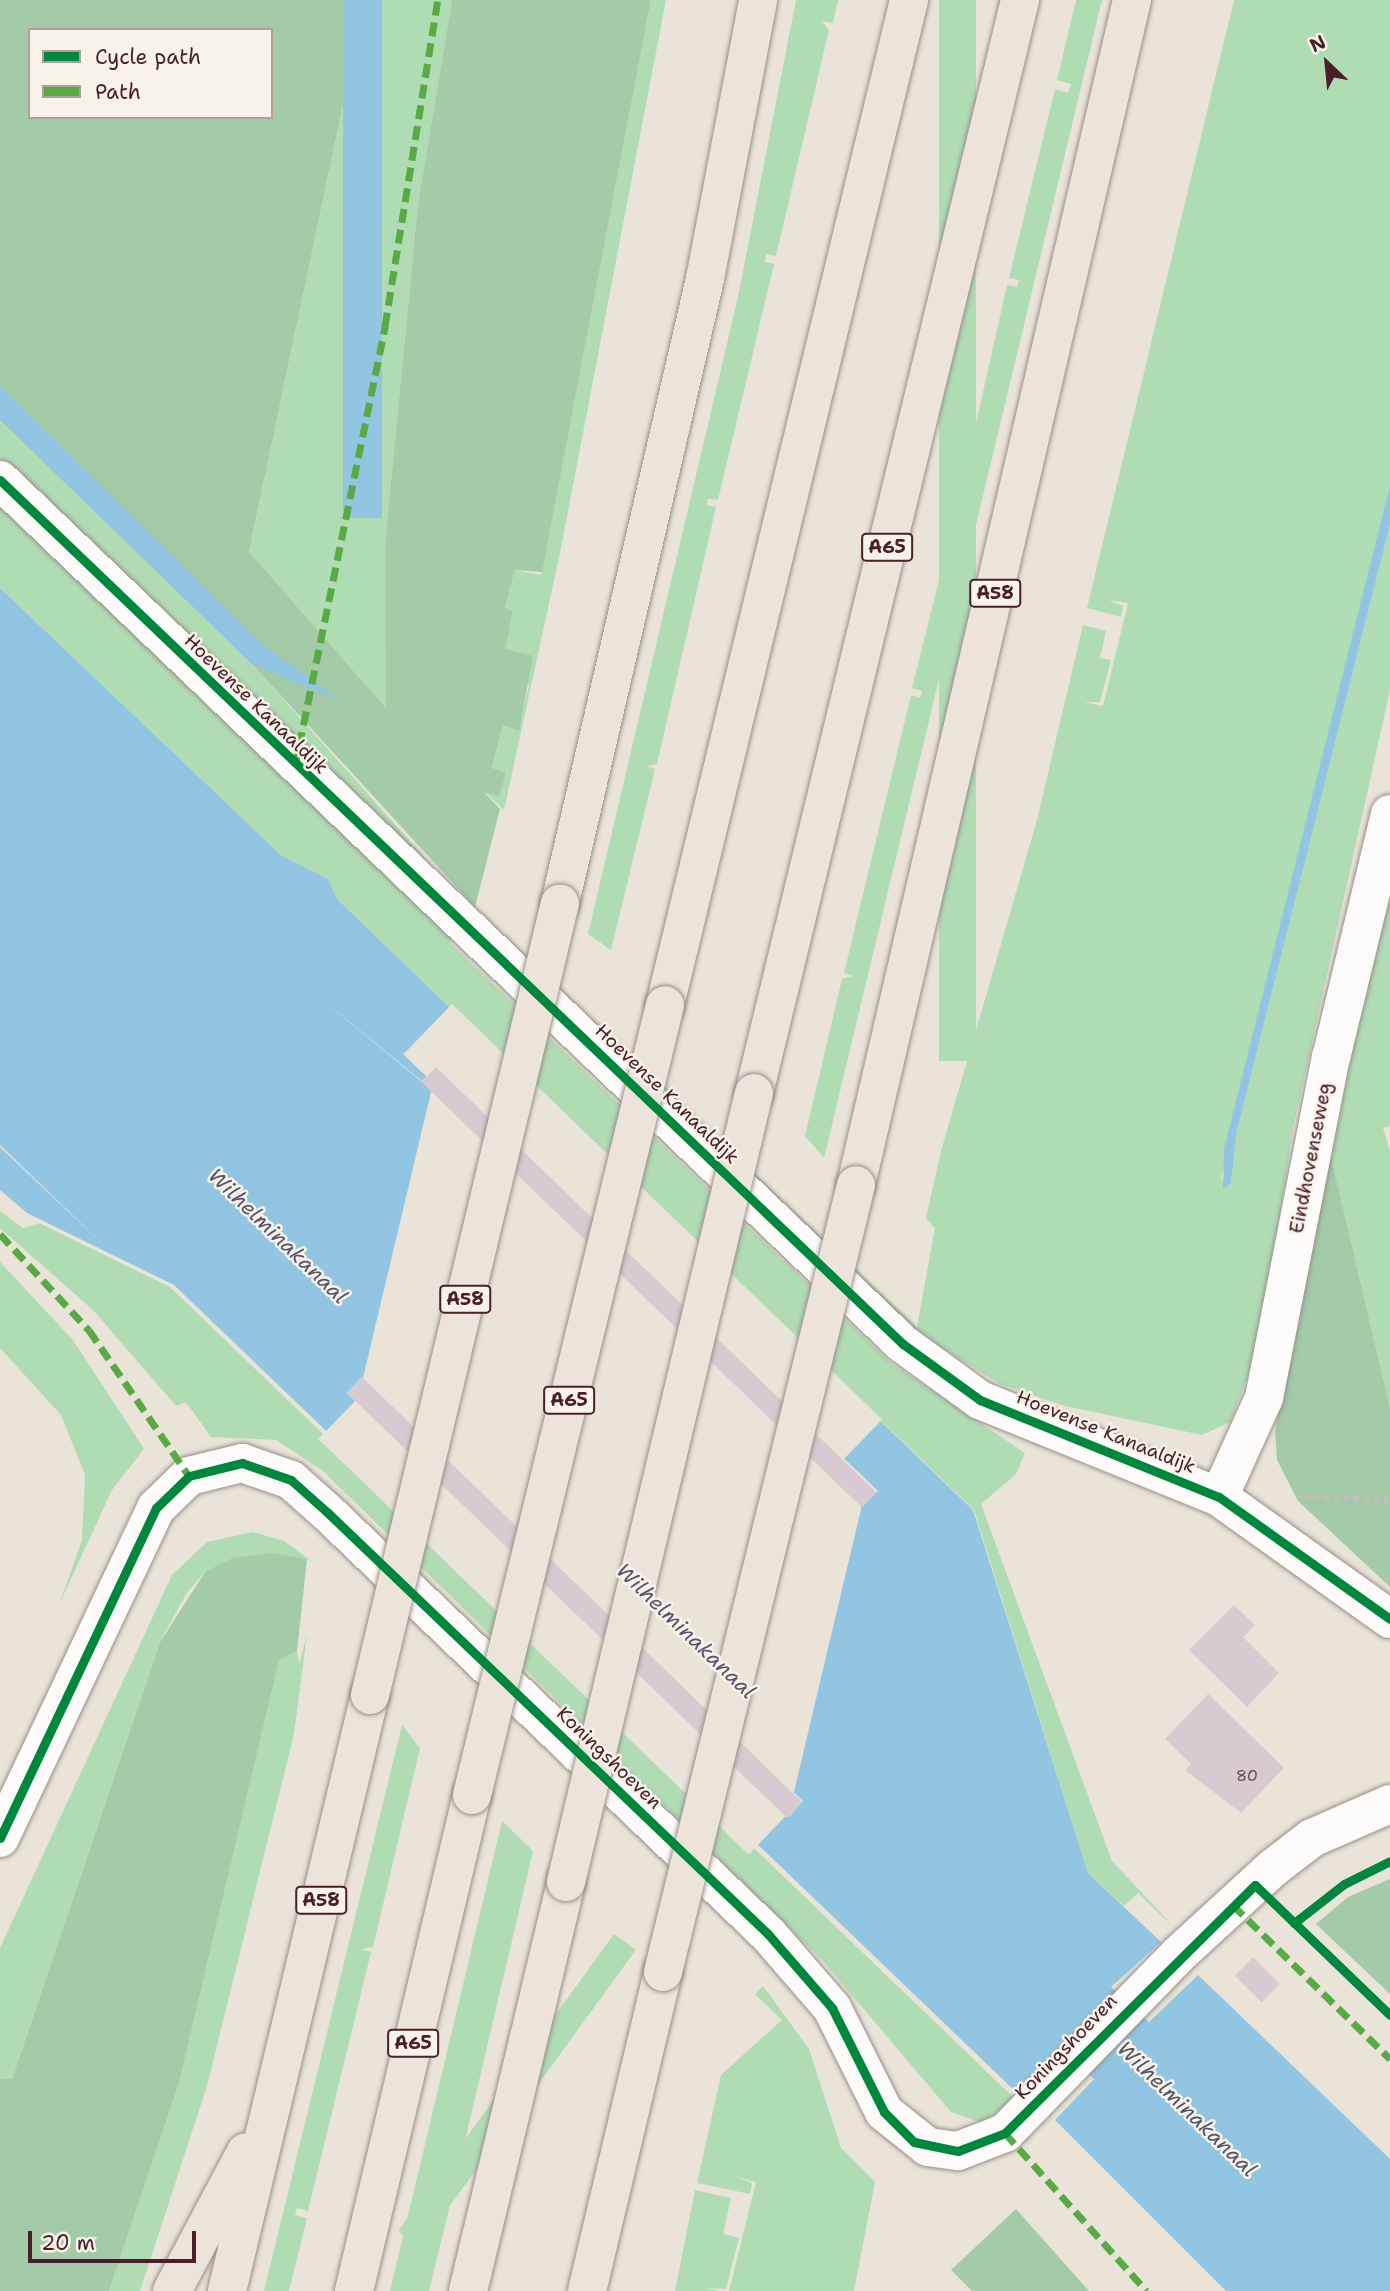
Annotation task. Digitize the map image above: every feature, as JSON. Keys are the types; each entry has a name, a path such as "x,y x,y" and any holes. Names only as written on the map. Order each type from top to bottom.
{"highway":[{"name":"A58","path":"227,2291 560,903 705,279 758,0"},
{"name":"A65","path":"354,2291 909,0"},
{"name":"A65","path":"467,2291 754,1093 1020,0"},
{"name":"A58","path":"587,2291 856,1185 1132,0"},
{"name":"A58","path":"172,2291 272,2104"}],"street":[{"name":"Hoevense Kanaaldijk","path":"0,480 903,1344 980,1400 1219,1497 1390,1619"},
{"name":"Eindhovenseweg","path":"1219,1497 1264,1398 1331,1058 1390,814"},
{"name":"Koningshoeven","path":"0,1838 156,1508 205,1468 242,1463 263,1468 291,1480 328,1513 768,1934 832,2008 898,2129 928,2147 958,2151 1005,2133 1035,2107 1178,1955 1312,1838 1390,1804"}],"green space":[{"path":"0,0 365,0 249,552 386,708 385,544 418,203 452,0 651,0 542,572 515,570 505,608 513,611 505,649 533,656 519,731 503,725 492,768 506,773 499,796 485,793 500,809 475,907 252,664 0,420"},
{"path":"365,0 452,0 418,203 385,544 387,709 249,553"},
{"path":"651,0 666,0 560,553 504,810 485,792 499,796 492,769 503,725 518,730 529,686 504,649 513,611 505,609 515,570 541,575"},
{"path":"796,0 838,0 833,23 822,21 829,30 776,256 766,254 765,262 774,264 718,500 708,499 707,505 716,507 657,764 646,766 655,769 611,950 588,934 738,297"},
{"path":"939,0 976,0 976,1061 939,1061"},
{"path":"1076,0 1102,0 824,1158 805,1136 842,979 853,976 844,973 911,695 920,698 922,691 912,688 961,492 971,489 962,486 1007,285 1017,287 1019,280 1009,278 1055,89 1068,93 1071,84 1057,80"},
{"path":"1234,0 1390,0 1390,485 1221,1179 1231,1183 1237,1131 1390,525 1390,690 1293,1128 1261,1342 1230,1422 1202,1435 1065,1406 1000,1384 920,1334 0,459 0,420 252,664 441,876 917,1327 935,1228 926,1218 941,1151 1037,820 1083,625 1106,631 1100,658 1111,660 1100,702 1084,702 1103,706 1128,603 1109,600 1123,606 1121,617 1087,608"},
{"path":"0,502 453,929 450,943 892,1364 1025,1453 1016,1474 981,1504 1112,1861 1176,1929 1138,1893 1124,1906 1088,1873 974,1510 336,898 328,879 282,856 0,588"},
{"path":"1390,814 1390,1126 1383,1128 1390,1150 1390,1408 1326,1135"},
{"path":"1326,1135 1390,1408 1390,1587 1298,1501 1277,1460 1275,1431"},
{"path":"0,1211 23,1228 39,1223 170,1287 1013,2097 1005,2109 980,2122 951,2112 822,1960 323,1471 276,1440 211,1437 186,1402 176,1406 93,1310 0,1228"},
{"path":"0,1262 73,1340 144,1449 112,1490 59,1605 82,1540 85,1475 61,1415 0,1348"},
{"path":"253,1532 284,1541 317,1565 307,1559 205,1572 186,1594 160,1642 12,2079 0,2079 0,1948 172,1575 207,1542"},
{"path":"271,1553 307,1559 297,1651 279,1660 179,2083 109,2291 0,2291 0,2079 12,2079 160,1642 205,1572 233,1558"},
{"path":"307,1634 294,1734 207,2086 140,2291 109,2291 179,2083 279,1659 297,1651 299,1664"},
{"path":"402,1725 420,1748 373,1947 361,1949 371,1952 308,2211 297,2208 295,2215 307,2218 289,2291 264,2291"},
{"path":"502,1821 533,1851 448,2213 429,2291 390,2291"},
{"path":"1390,1879 1390,1994 1316,1924 1348,1897"},
{"path":"614,1934 636,1950 420,2247 398,2231"},
{"path":"763,1986 809,2049 841,2148 875,2182 854,2291 729,2291 756,2182 735,2176 752,2183 750,2194 697,2183 721,2075 782,2020 755,1994"},
{"path":"695,2190 731,2198 723,2234 739,2238 726,2289 706,2288 720,2291 675,2291"},
{"path":"1016,2209 1089,2291 972,2291 951,2270"}],"water":[{"path":"343,0 382,0 382,518 343,518"},
{"path":"0,386 262,644 342,702 252,664 0,420"},
{"path":"1390,485 1390,525 1237,1131 1231,1183 1223,1189 1224,1149"},
{"name":"Wilhelminakanaal","path":"0,588 282,856 328,879 337,899 973,1510 1088,1873 1161,1942 1111,1987 1149,2022 1198,1975 1390,2159 1390,2291 1226,2291 1055,2120 1094,2079 1061,2047 1016,2092 174,1285 27,1213 0,1190 0,1147 111,1252 0,1145","holes":["292,975 422,1081 436,1067 878,1491 863,1506 422,1082","361,1378 803,1801 789,1817 347,1393"]}],"pier":[{"path":"452,1004 882,1419 834,1470 403,1054"},
{"path":"432,1088 863,1501 793,1796 362,1382"},
{"path":"358,1398 788,1813 749,1854 318,1439"}],"building":[{"path":"436,1067 876,1492 862,1507 421,1082"},
{"path":"362,1377 802,1802 787,1818 347,1393"},
{"path":"1234,1605 1255,1625 1243,1637 1279,1673 1247,1707 1189,1650"},
{"path":"1208,1694 1284,1768 1241,1813 1185,1770 1191,1764 1165,1739"},
{"path":"1253,1957 1280,1984 1261,2002 1235,1975"}],"marked path":[{"path":"295,766 385,326 438,0"},
{"path":"0,1234 89,1330 189,1476"},
{"path":"1233,1905 1390,2059"},
{"path":"1005,2133 1147,2291"}],"cycle path":[{"path":"0,480 903,1344 980,1400 1219,1497 1390,1619"},
{"path":"0,1838 156,1508 189,1476 242,1463 291,1480 328,1513 768,1934 832,2008 884,2112 914,2142 958,2151 1005,2133 1255,1885 1390,2015"},
{"path":"1294,1923 1344,1884 1390,1861"}]}
